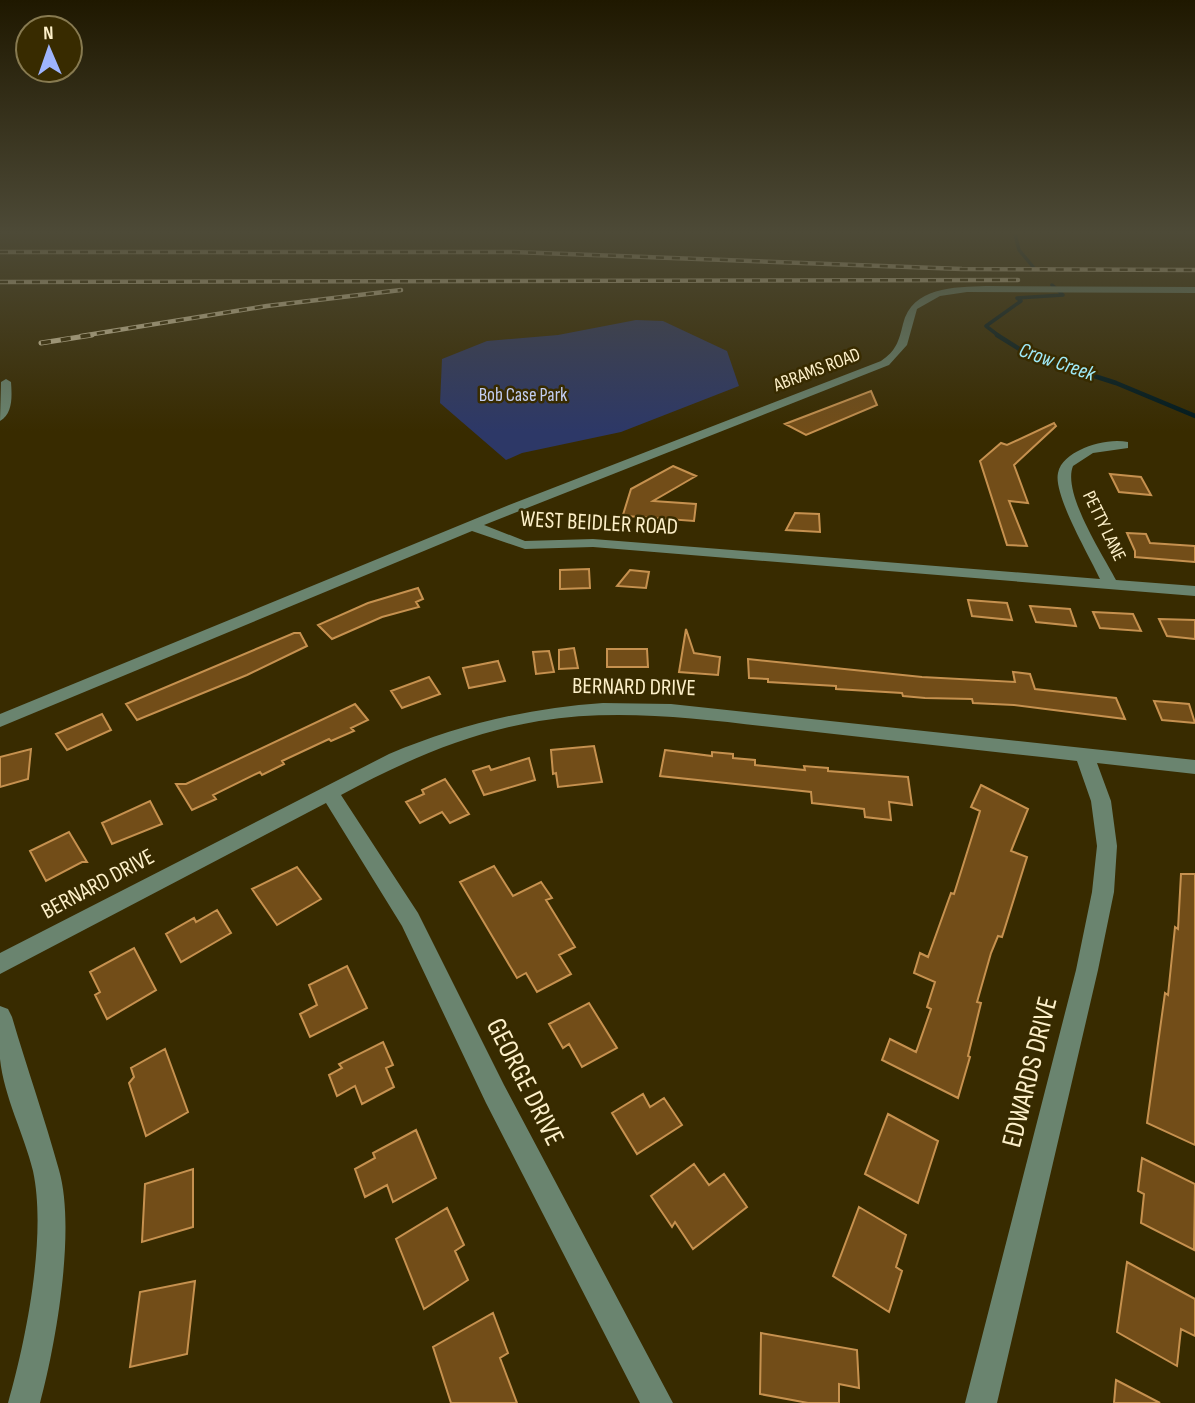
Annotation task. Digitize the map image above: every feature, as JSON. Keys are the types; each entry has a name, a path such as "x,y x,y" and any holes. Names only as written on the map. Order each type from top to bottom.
{"street":[{"name":"ABRAMS ROAD","path":"473,526 885,363 894,358 904,345 913,308 925,299"},
{"path":"0,417 6,403 6,382"},
{"name":"PETTY LANE","path":"1110,583 1066,495 1064,473 1069,462 1103,445 1124,445"},
{"name":"WEST BEIDLER ROAD","path":"473,526 525,545 593,543 1195,591"},
{"path":"0,721 473,526"},
{"name":"BERNARD DRIVE","path":"0,964 184,866 411,752 476,729 549,711 616,707 671,710 1195,767"},
{"name":"EDWARDS DRIVE","path":"981,1403 1085,980 1103,892 1107,846 1101,801 1084,754"},
{"name":"GEORGE DRIVE","path":"330,793 410,920 495,1094 657,1403"},
{"path":"0,1017 38,1150 46,1161 51,1205 52,1238 41,1317 24,1403"}],"green space":[{"name":"Bob Case Park","path":"636,320 663,321 727,351 739,386 621,432 522,453 506,460 440,403 442,359 487,341 558,335"}],"building":[{"path":"871,391 877,405 806,435 785,424"},
{"path":"1054,423 1056,426 1014,465 1028,503 1009,501 1027,546 1007,545 980,461 1001,443 1007,445"},
{"path":"673,466 696,476 653,501 696,504 694,521 626,516 622,518 631,489"},
{"path":"1110,474 1141,477 1151,495 1119,492"},
{"path":"795,513 819,514 820,532 786,530"},
{"path":"1127,533 1146,534 1150,543 1195,546 1195,562 1135,557"},
{"path":"589,569 590,588 560,589 560,570"},
{"path":"630,570 649,572 646,588 617,586"},
{"path":"418,588 423,599 416,602 419,607 382,617 332,639 318,625 368,603"},
{"path":"968,600 1007,603 1012,620 972,616"},
{"path":"1030,606 1070,609 1076,626 1036,622"},
{"path":"1093,612 1133,614 1141,631 1100,628"},
{"path":"1159,619 1195,620 1195,639 1167,636"},
{"path":"686,629 694,653 720,657 718,675 679,672"},
{"path":"294,633 300,633 307,646 247,675 137,720 126,704"},
{"path":"574,648 578,668 559,669 559,650"},
{"path":"607,649 647,649 648,667 607,667"},
{"path":"549,651 554,672 536,674 533,652"},
{"path":"748,659 922,677 1015,682 1013,672 1030,674 1035,689 1116,698 1125,719 1014,705 973,703 972,699 925,698 903,696 902,693 836,689 836,686 768,682 768,679 749,678"},
{"path":"498,661 505,681 469,688 463,668"},
{"path":"429,677 440,694 402,708 391,691"},
{"path":"1154,701 1189,704 1195,723 1162,720"},
{"path":"355,704 368,720 351,728 354,731 331,741 329,739 282,761 284,764 262,775 260,772 213,795 216,799 192,810 176,784 186,784"},
{"path":"102,714 111,730 67,750 56,734"},
{"path":"594,746 602,782 558,787 556,773 553,774 551,750"},
{"path":"31,749 28,779 0,787 0,757"},
{"path":"665,750 712,756 712,752 733,754 733,758 755,760 755,765 805,770 804,766 828,768 828,771 908,777 912,805 889,802 891,820 865,817 864,809 812,803 811,792 660,776"},
{"path":"529,758 535,780 484,795 473,771 489,766 491,770"},
{"path":"445,779 469,814 450,823 442,812 420,823 406,802 424,794 422,790"},
{"path":"981,785 1028,809 1011,851 1027,857 1002,937 998,936 991,953 977,1002 981,1003 958,1098 882,1060 890,1039 916,1052 931,1009 927,1007 935,982 914,973 920,953 928,957 951,893 954,894 980,811 971,807"},
{"path":"150,801 162,824 112,844 102,823"},
{"path":"69,832 87,862 82,862 46,881 30,851"},
{"path":"494,866 513,896 541,882 552,898 546,900 575,947 559,955 571,974 537,992 526,973 517,978 460,882"},
{"path":"297,867 321,899 277,925 252,889"},
{"path":"1181,874 1195,874 1195,1145 1147,1123 1165,993 1168,995 1175,927 1178,929"},
{"path":"217,910 231,933 181,962 166,934 194,918 196,922"},
{"path":"134,948 156,990 107,1019 95,995 100,992 90,972"},
{"path":"347,966 367,1008 310,1037 300,1014 317,1005 309,985"},
{"path":"589,1003 617,1048 582,1067 569,1044 563,1048 549,1024"},
{"path":"383,1042 393,1065 386,1068 394,1087 362,1104 355,1086 337,1096 329,1075 342,1068 339,1064"},
{"path":"165,1049 188,1112 146,1136 129,1083 134,1077 131,1068"},
{"path":"643,1094 650,1107 664,1098 682,1125 637,1154 612,1113"},
{"path":"888,1114 938,1141 918,1203 865,1174"},
{"path":"416,1130 436,1178 393,1202 387,1185 365,1197 355,1169 375,1158 373,1153"},
{"path":"1142,1158 1195,1184 1194,1250 1141,1223 1144,1194 1138,1191"},
{"path":"694,1164 709,1185 724,1174 747,1207 693,1249 675,1222 672,1227 651,1196"},
{"path":"193,1169 193,1227 142,1242 145,1184"},
{"path":"859,1207 906,1235 896,1267 902,1271 889,1312 833,1276"},
{"path":"447,1208 464,1245 455,1251 468,1280 424,1309 396,1239"},
{"path":"1127,1262 1195,1299 1195,1336 1181,1329 1177,1366 1117,1332"},
{"path":"195,1281 187,1354 130,1367 140,1292"},
{"path":"493,1313 508,1353 500,1358 517,1403 451,1403 433,1347"},
{"path":"761,1333 857,1350 859,1388 839,1384 839,1403 808,1403 760,1394"},
{"path":"1116,1380 1160,1403 1114,1403"}],"waterway":[{"name":"Crow Creek","path":"999,336 986,326 1021,301 1019,299"},
{"name":"Crow Creek","path":"997,335 1029,355 1116,383 1195,416"}],"railway":[{"path":"81,336 322,299"},
{"path":"41,343 92,335"}]}
